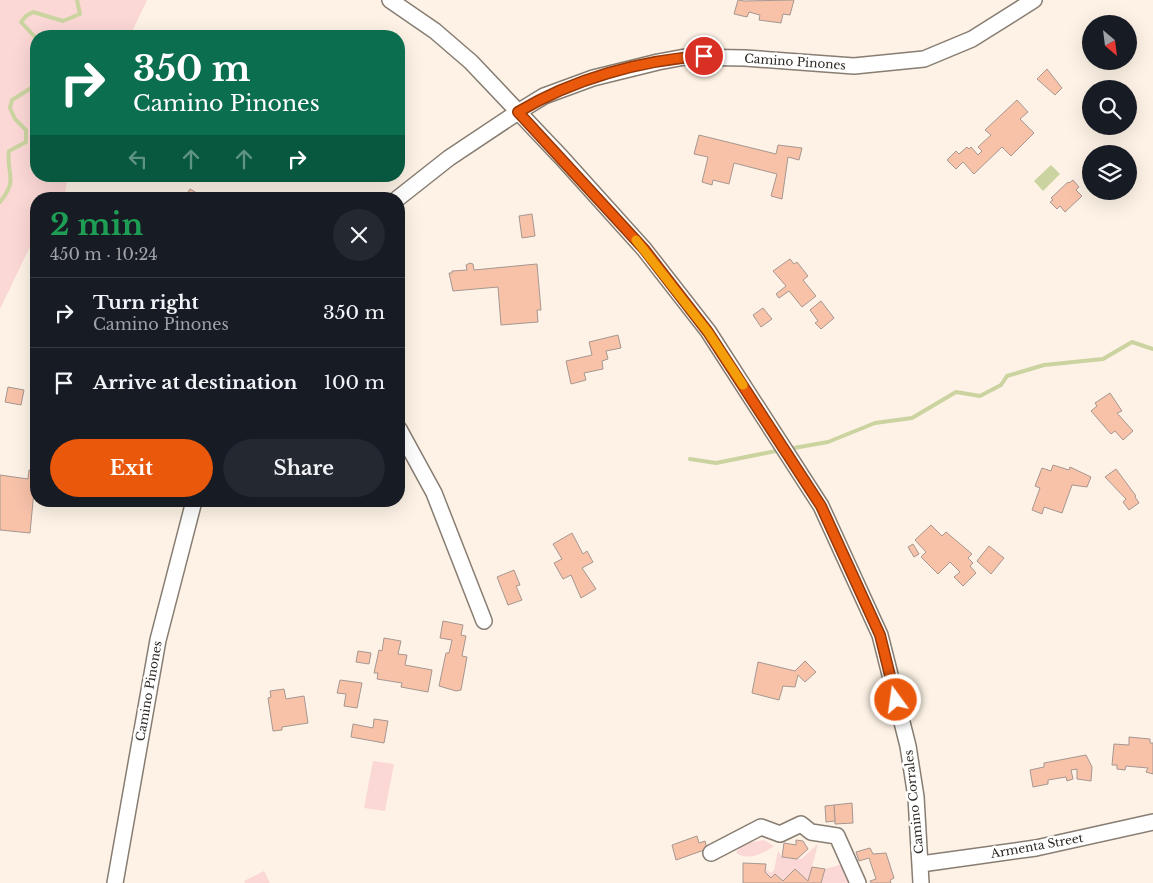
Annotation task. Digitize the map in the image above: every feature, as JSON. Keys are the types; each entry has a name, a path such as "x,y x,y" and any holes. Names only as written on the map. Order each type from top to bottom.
{"street":[{"name":"Camino Corrales","path":"390,0 435,31 470,62 644,249 708,332 821,506 880,635 908,746 916,797 921,864 920,883"},
{"name":"Camino Pinones","path":"405,193 449,158 544,96 594,78 658,62 685,58 744,58 854,66 924,59 972,39 1034,0"},
{"path":"405,439 438,502 484,621"},
{"name":"Camino Pinones","path":"115,883 158,640 192,507"},
{"name":"Armenta Street","path":"921,864 1036,848 1153,822"},
{"path":"711,854 761,828 780,834 801,824 811,832 837,836 858,883"}],"shaded area":[{"path":"0,0 147,0 133,30 30,30 30,182 67,182 65,192 30,192 30,246 0,309"},
{"path":"1051,165 1060,174 1043,191 1034,181"},
{"path":"373,761 394,764 385,811 364,808"},
{"path":"764,840 774,846 760,854 751,856 736,853 741,844"},
{"path":"818,844 808,881 795,869 783,881 775,874 771,878 765,872 767,870 771,873 774,870 778,851 782,857 801,859"},
{"path":"843,864 853,883 821,883 825,869"},
{"path":"264,871 270,883 245,883 244,881"}],"building":[{"path":"738,0 794,0 790,15 783,14 781,23 759,20 760,15 749,12 747,17 734,14"},
{"path":"1047,69 1062,88 1055,95 1037,79"},
{"path":"1017,100 1028,112 1020,119 1034,133 1011,156 1002,147 974,174 963,162 956,169 947,160 956,151 959,154 967,147 969,149 971,147 978,155 982,151 978,147 991,135 985,130"},
{"path":"699,135 776,154 778,145 802,148 799,160 788,157 782,199 771,196 777,174 734,163 729,184 713,180 712,185 702,182 708,157 694,154"},
{"path":"1073,180 1079,187 1076,190 1082,196 1065,212 1060,206 1057,209 1050,202 1053,200 1051,198"},
{"path":"532,214 535,236 522,238 519,216"},
{"path":"790,259 794,264 797,262 808,276 803,280 816,296 802,307 789,291 779,298 776,294 786,286 773,271"},
{"path":"473,264 474,270 537,264 541,310 537,310 538,322 501,325 498,287 453,291 449,273 467,270 466,265"},
{"path":"821,301 834,318 821,329 815,323 818,321 810,310"},
{"path":"763,308 772,319 761,327 753,315"},
{"path":"618,335 621,348 606,351 608,359 602,361 603,369 584,373 586,380 571,384 566,361 592,355 589,342"},
{"path":"8,387 24,390 21,405 5,402"},
{"path":"1110,393 1122,411 1117,413 1133,431 1123,440 1115,431 1111,434 1091,411 1097,406 1095,403"},
{"path":"1053,465 1069,470 1070,467 1091,477 1087,487 1072,485 1062,513 1044,507 1042,514 1032,510 1040,488 1035,486 1042,468 1051,471"},
{"path":"1116,469 1139,503 1129,510 1123,502 1126,499 1105,477"},
{"path":"30,470 30,507 32,507 30,533 0,530 0,475 28,479"},
{"path":"931,525 942,536 946,532 972,554 968,558 973,563 970,566 976,573 963,586 954,577 960,572 950,562 938,574 921,557 926,552 915,540"},
{"path":"572,533 583,554 587,551 593,562 582,568 596,589 581,598 571,575 563,579 554,563 562,559 553,544"},
{"path":"913,544 919,554 914,557 908,547"},
{"path":"989,546 1004,558 991,574 977,561"},
{"path":"514,570 520,585 516,586 522,600 508,605 497,577"},
{"path":"443,621 463,625 461,635 466,636 462,656 467,657 461,690 456,691 439,686 446,653 449,653 452,640 440,638"},
{"path":"384,638 401,641 398,654 407,655 405,665 432,670 428,692 401,687 402,683 377,679 378,673 374,673 379,650 382,651"},
{"path":"358,651 371,653 369,664 356,662"},
{"path":"805,661 816,672 805,682 798,675 795,687 783,686 779,700 752,693 758,662 795,671"},
{"path":"340,680 362,683 357,708 344,706 346,694 337,693"},
{"path":"284,689 286,699 304,696 308,723 282,727 282,730 273,731 268,698 271,697 270,691"},
{"path":"374,719 388,721 384,743 351,737 353,724 373,728"},
{"path":"1129,737 1150,739 1150,743 1153,743 1153,774 1146,772 1148,768 1126,766 1125,770 1117,769 1117,765 1112,765 1114,744 1129,745"},
{"path":"1086,755 1092,767 1091,781 1077,779 1077,769 1071,770 1073,779 1067,781 1066,777 1048,780 1048,784 1033,787 1030,770 1044,767 1044,763"},
{"path":"852,803 853,823 835,824 834,805"},
{"path":"834,805 835,821 826,822 825,806"},
{"path":"697,836 699,843 705,841 707,849 676,860 672,845"},
{"path":"796,840 803,841 808,849 797,859 782,857 784,843 796,845"},
{"path":"870,848 873,854 886,853 894,878 890,880 891,883 871,883 870,881 876,879 869,858 859,861 856,852"},
{"path":"743,863 766,864 765,872 771,878 775,874 783,881 795,869 808,881 812,867 825,869 821,883 743,883"}],"waterway":[{"path":"30,32 21,22 26,16 33,12 63,21 80,14 77,0"},
{"path":"0,202 6,194 10,182 9,151 26,142 26,130 15,119 10,108 12,100 30,89"},
{"path":"788,449 828,442 875,423 912,418 956,392 980,396 1001,385 1007,376 1044,365 1103,359 1132,342 1153,349"},
{"path":"690,459 716,463 781,450"}],"slow traffic":[{"path":"636,240 708,332 743,385"}],"route":[{"path":"704,56 658,62 594,78 544,96 518,112 644,249 708,332 821,506 880,635 896,700"}]}
